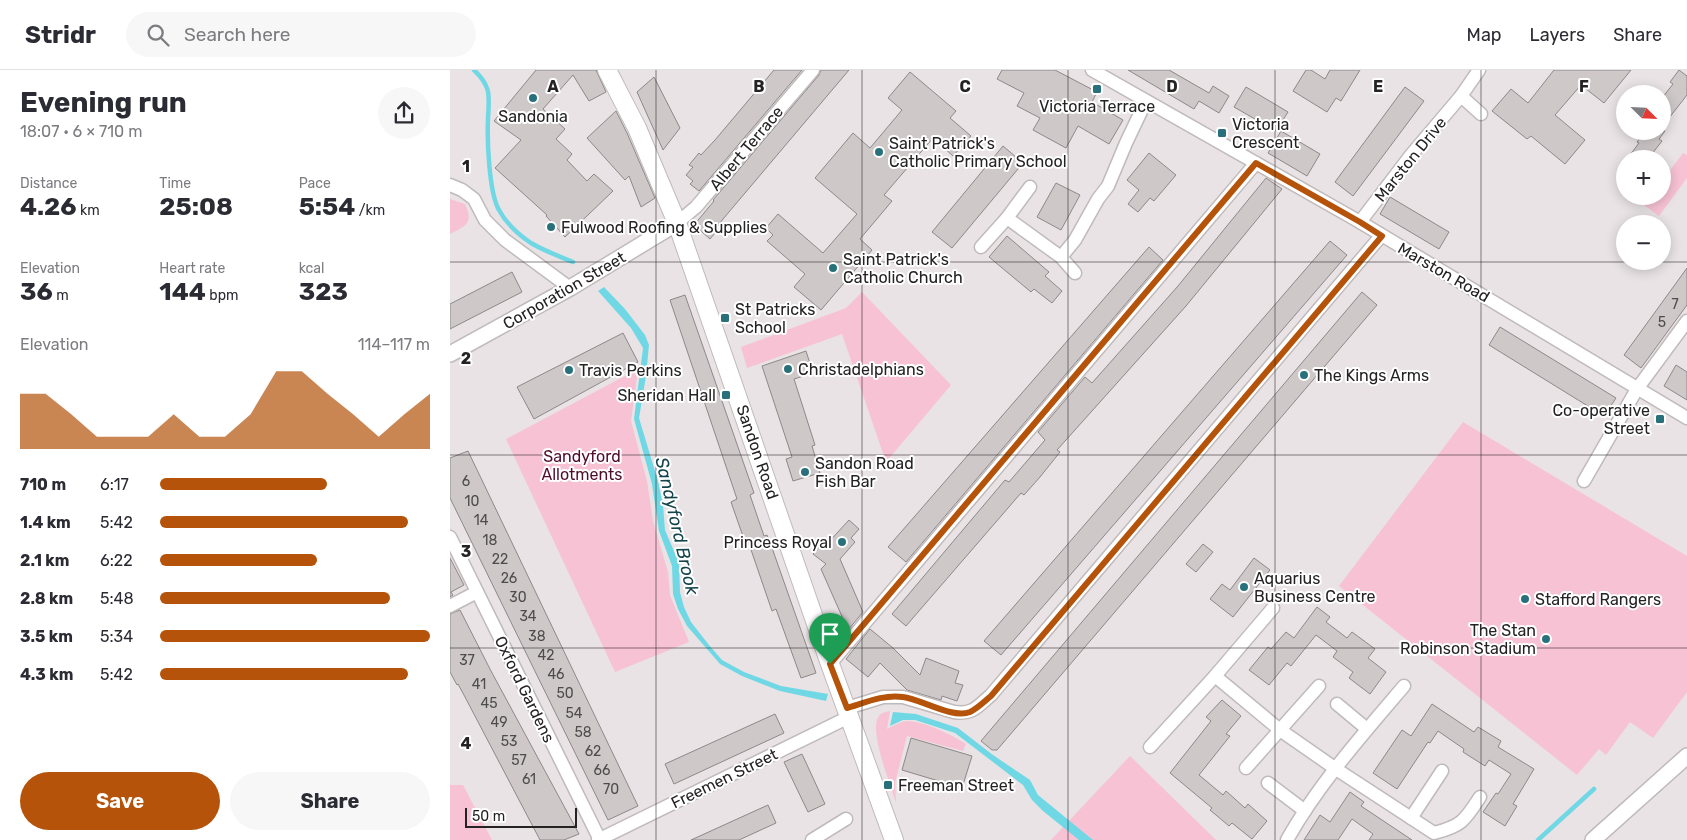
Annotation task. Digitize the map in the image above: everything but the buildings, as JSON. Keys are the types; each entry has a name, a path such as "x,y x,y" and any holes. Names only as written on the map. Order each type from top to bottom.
{"main road":[{"name":"Sandon Road","path":"607,70 637,128 677,223 830,664 894,840"}],"street":[{"name":"Albert Terrace","path":"677,223 696,207 813,70"},
{"name":"Marston Road","path":"1092,70 1360,222 1687,418"},
{"name":"Marston Drive","path":"1360,222 1411,154 1461,96 1479,70"},
{"path":"1461,96 1481,114"},
{"path":"1061,257 1108,186 1146,101"},
{"path":"830,664 1256,163"},
{"path":"450,185 462,190 474,199 485,220 505,240 570,288"},
{"path":"981,247 1007,218 1030,187"},
{"path":"1007,218 1061,257 1075,273"},
{"name":"Corporation Street","path":"450,354 570,288 677,223"},
{"name":"Freemen Street","path":"599,840 848,712 883,698 903,697 963,714 971,712 991,696 1382,236"},
{"path":"1584,481 1637,389 1687,321"},
{"name":"Oxford Gardens","path":"450,537 599,840"},
{"path":"450,606 477,592"},
{"path":"1150,747 1273,608"},
{"path":"1214,676 1280,730 1411,818 1434,836 1465,820 1480,797"},
{"path":"1246,768 1319,686"},
{"path":"1287,840 1305,811 1336,769 1404,686"},
{"path":"1337,704 1368,729"},
{"path":"1593,840 1687,756"},
{"path":"1411,818 1442,771"},
{"path":"1268,783 1305,811"},
{"path":"812,840 846,819"}],"green space":[{"path":"1683,153 1687,155 1687,178 1671,200 1671,169"},
{"path":"450,199 465,204 469,216 464,226 450,234"},
{"path":"1644,205 1667,205 1660,215"},
{"path":"862,292 951,385 886,462 842,334 747,368 741,347 846,308"},
{"name":"Sandyford Allotments","path":"638,369 631,421 647,481 653,521 668,572 670,595 689,642 615,672 506,439"},
{"name":"The Stan Robinson Stadium","path":"1463,422 1687,556 1687,692 1653,738 1630,722 1606,755 1599,749 1577,775 1339,586"},
{"path":"890,711 887,729 896,724 912,721 937,729 966,744 963,751 907,736 895,783 896,803 876,733 876,723 879,716"},
{"path":"1130,756 1216,840 1051,840"},
{"path":"450,785 463,785 492,840 450,840"}],"water":[{"path":"604,287 625,309 645,335 649,345 639,418 658,481 663,505 665,530 679,563 680,592 691,622 722,660 744,672 781,686 828,694 826,701 780,691 742,676 720,664 687,626 673,594 672,566 659,531 652,484 634,419 643,348 631,328 598,291"},
{"path":"893,712 916,714 958,728 1030,780 1038,795 1093,840 1079,840 1043,811 1032,800 1023,785 955,733 915,720 903,720 890,726"}],"waterway":[{"name":"Sandyford Brook","path":"474,70 484,82 488,92 489,166 493,192 499,210 509,224 526,240 573,262"},
{"name":"Sandyford Brook","path":"1538,840 1594,789"}],"place":[{"name":"Victoria Terrace","path":"1097,89"},
{"name":"Sandonia","path":"533,98"},
{"name":"Victoria Crescent","path":"1222,133"},
{"name":"Saint Patrick's Catholic Primary School","path":"879,152"},
{"name":"Fulwood Roofing & Supplies","path":"551,227"},
{"name":"Saint Patrick's Catholic Church","path":"833,268"},
{"name":"St Patricks School","path":"725,318"},
{"name":"Christadelphians","path":"788,369"},
{"name":"Travis Perkins","path":"569,370"},
{"name":"The Kings Arms","path":"1304,375"},
{"name":"Sheridan Hall","path":"726,395"},
{"name":"Co-operative Street","path":"1660,419"},
{"name":"Sandon Road Fish Bar","path":"805,472"},
{"name":"Princess Royal","path":"842,542"},
{"name":"Aquarius Business Centre","path":"1244,587"},
{"name":"Stafford Rangers","path":"1525,599"},
{"name":"The Stan Robinson Stadium","path":"1546,639"},
{"name":"Freeman Street","path":"888,785"}],"route":[{"path":"1256,163 1382,236 991,696 971,712 963,714 903,697 883,698 847,708 830,664 1256,163"}]}
